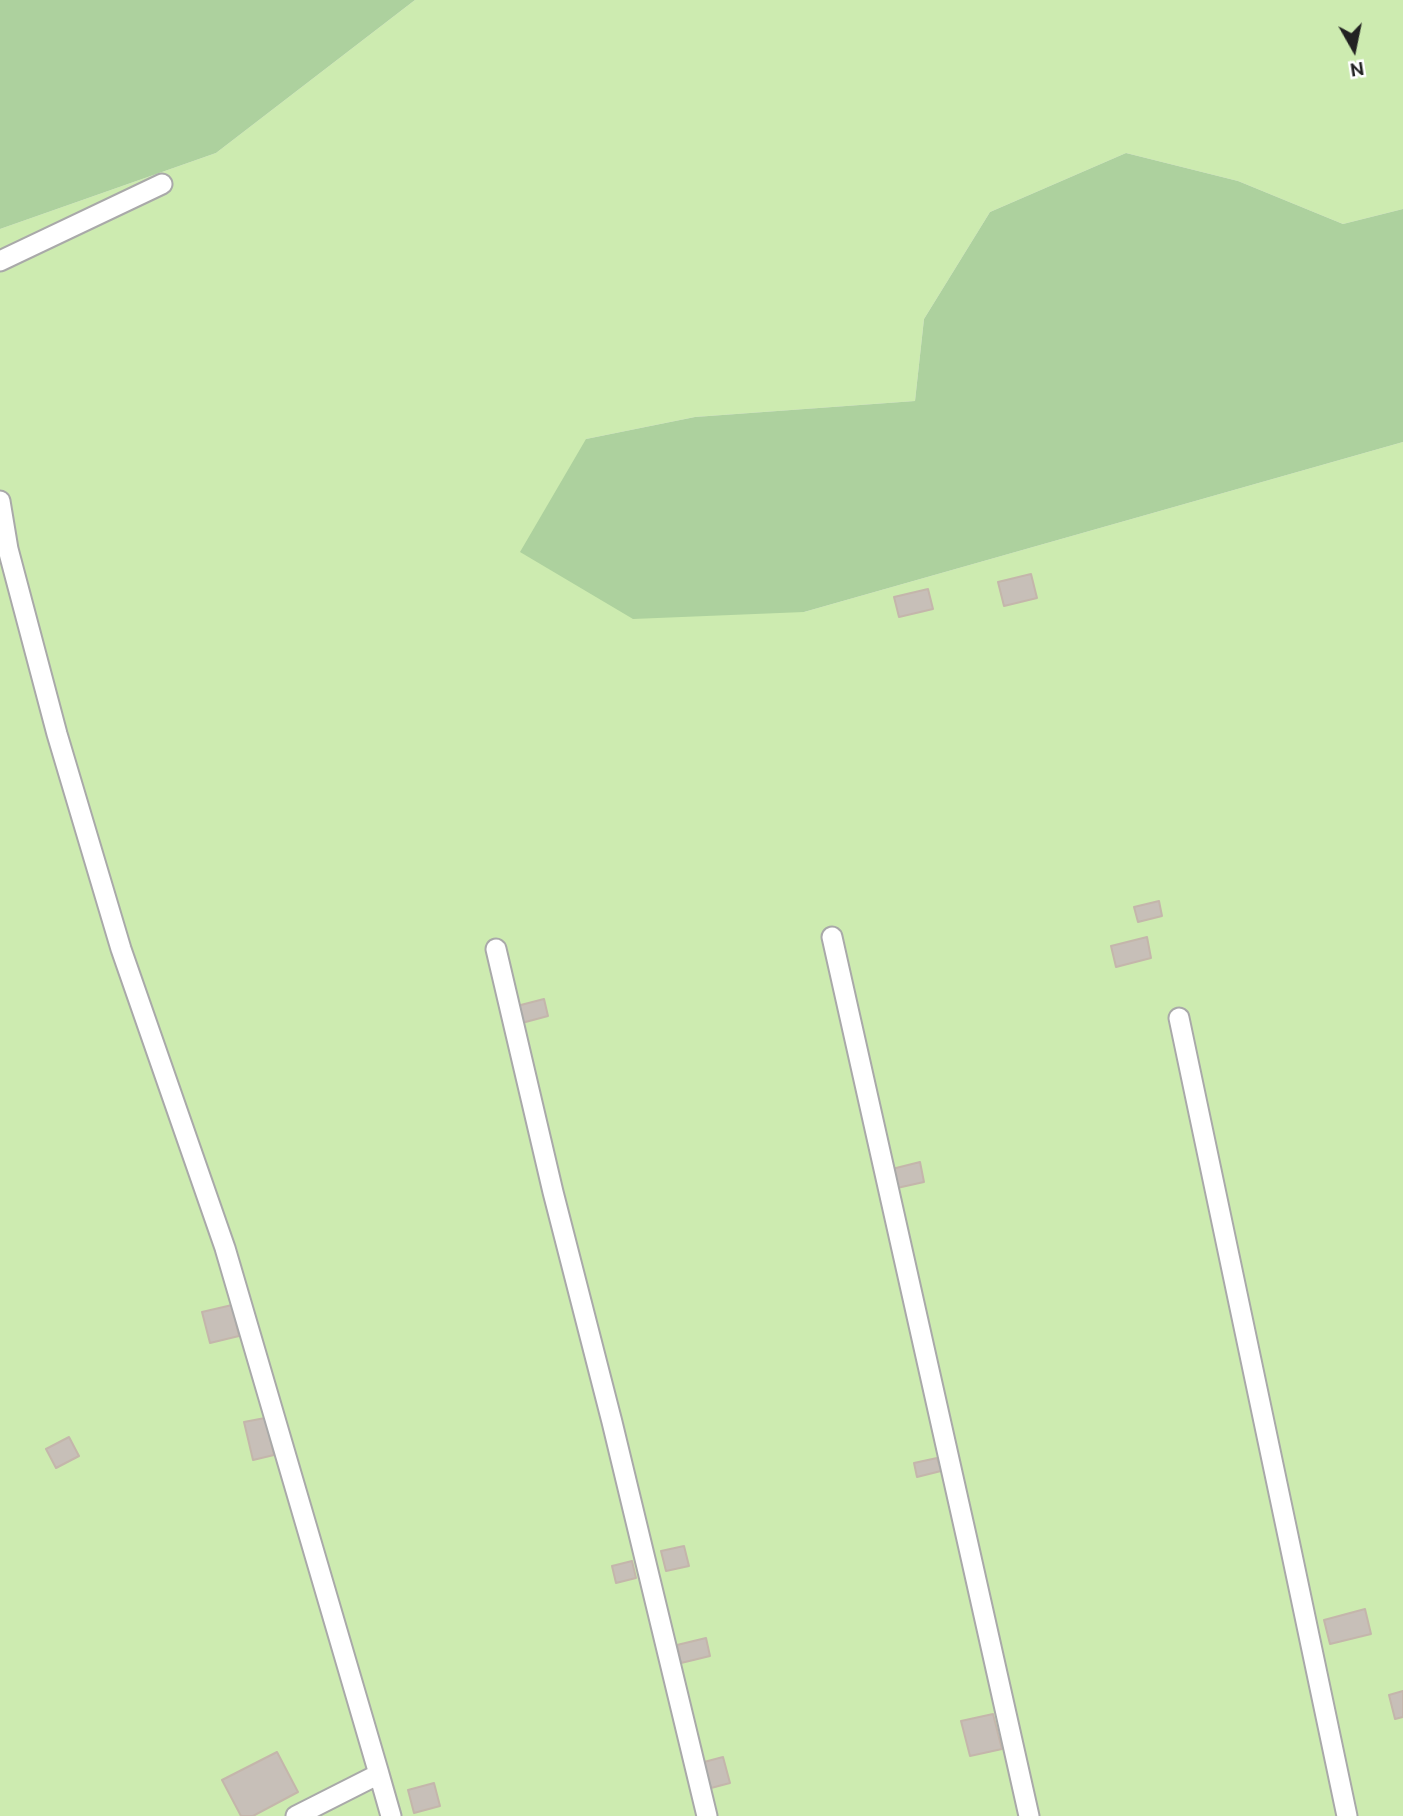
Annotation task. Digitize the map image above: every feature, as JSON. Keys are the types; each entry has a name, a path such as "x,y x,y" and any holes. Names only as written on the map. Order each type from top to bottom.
{"lane":[{"path":"0,261 162,184"},
{"path":"0,501 8,550 57,734 126,962 225,1248 390,1816"},
{"path":"832,937 1030,1816"},
{"path":"496,949 552,1192 612,1422 707,1816"},
{"path":"1179,1018 1347,1816"},
{"path":"296,1816 379,1773"}],"green space":[{"path":"0,0 415,0 216,153 0,229"},
{"path":"415,0 1403,0 1403,209 1343,224 1238,181 1126,153 990,212 924,319 915,401 695,417 586,439 804,612 1403,442 1403,1816 0,1816 0,229 216,153"},
{"path":"1126,153 1238,181 1343,224 1403,209 1403,442 804,612 633,619 520,552 586,439 695,417 915,401 924,319 990,212"}],"building":[{"path":"1031,574 1037,598 1004,606 998,582"},
{"path":"928,589 933,609 899,617 894,597"},
{"path":"1159,901 1162,916 1138,922 1134,907"},
{"path":"1147,937 1151,958 1116,967 1111,946"},
{"path":"544,999 548,1016 518,1024 513,1007"},
{"path":"920,1162 924,1182 897,1188 892,1169"},
{"path":"232,1305 239,1336 210,1343 202,1312"},
{"path":"265,1418 274,1455 253,1460 244,1422"},
{"path":"69,1437 79,1456 56,1468 46,1449"},
{"path":"937,1458 941,1471 917,1477 914,1463"},
{"path":"684,1546 689,1566 666,1571 661,1551"},
{"path":"632,1561 636,1578 616,1583 612,1566"},
{"path":"1365,1609 1371,1634 1330,1644 1324,1620"},
{"path":"706,1638 710,1656 681,1663 677,1645"},
{"path":"1403,1691 1403,1717 1395,1719 1389,1695"},
{"path":"993,1714 1002,1749 970,1756 961,1721"},
{"path":"277,1752 298,1792 253,1816 241,1816 222,1780"},
{"path":"723,1757 730,1783 711,1788 704,1762"},
{"path":"434,1783 440,1806 414,1813 408,1790"}]}
